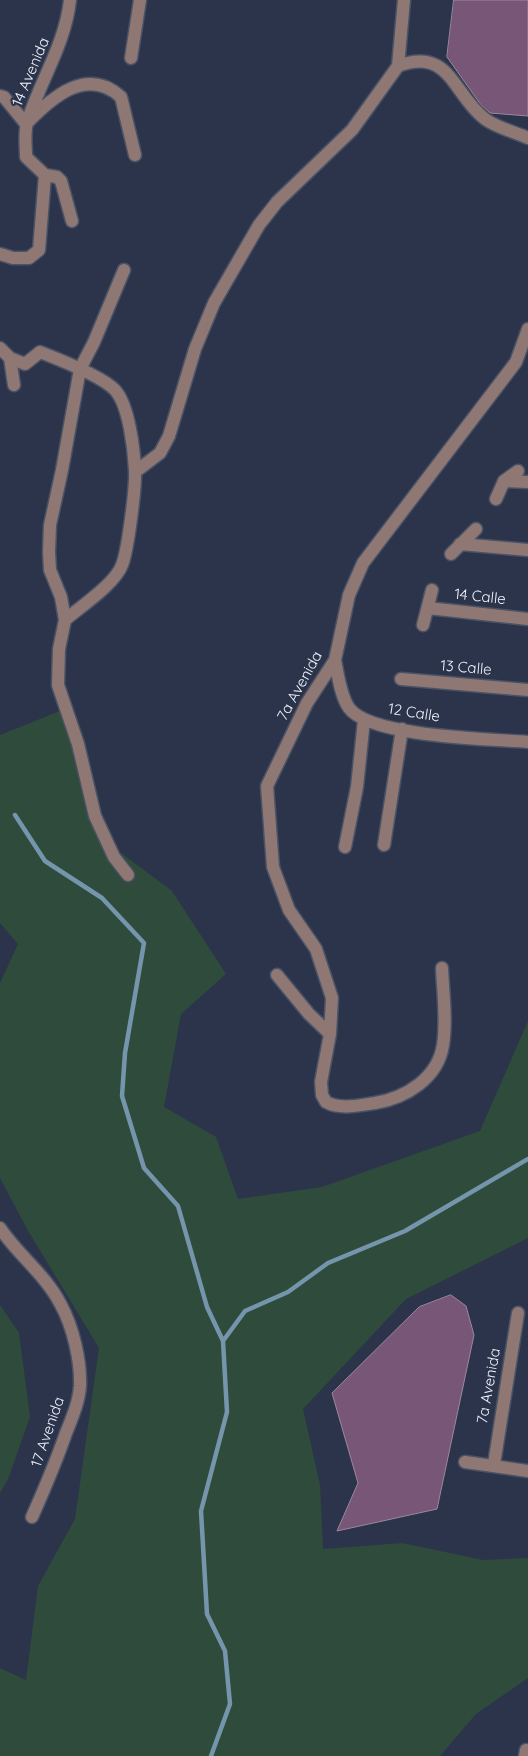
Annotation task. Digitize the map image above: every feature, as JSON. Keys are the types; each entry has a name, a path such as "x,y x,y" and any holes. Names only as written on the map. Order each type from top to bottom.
{"street":[{"name":"14 Avenida","path":"45,175 26,157 26,124 49,66 59,48 68,18 70,0"},
{"path":"131,58 140,0"},
{"path":"135,472 160,453 169,436 195,349 214,303 259,225 277,202 352,130 398,66 404,0"},
{"path":"398,66 420,61 434,63 449,73 469,101 485,119 528,138"},
{"path":"0,96 4,97 26,124 42,108 71,89 83,84 103,85 121,97 135,155"},
{"path":"0,254 13,258 29,258 38,250 45,175 57,177 61,181 72,221"},
{"path":"124,270 94,342 80,369 50,526 50,570 61,597 65,620 59,648 58,685 78,744 95,816 114,857 128,875"},
{"name":"7a Avenida","path":"442,968 443,1045 436,1063 426,1078 402,1096 383,1102 361,1105 332,1105 322,1089 330,1034 332,998 316,949 289,910 273,867 267,786 307,703 335,660 349,594 363,562 516,362 528,329"},
{"path":"0,348 10,358 25,364 40,352 80,369 116,390 126,412 135,472 122,566 112,578 65,620"},
{"path":"10,358 14,384"},
{"path":"496,499 504,481 518,470"},
{"path":"504,481 528,482"},
{"path":"451,554 476,529"},
{"path":"460,544 528,550"},
{"path":"423,625 432,590"},
{"name":"14 Calle","path":"428,608 528,619"},
{"path":"335,660 349,707 364,720 357,787 345,847"},
{"name":"13 Calle","path":"401,679 528,690"},
{"name":"12 Calle","path":"364,720 402,729 528,742"},
{"path":"384,845 402,729"},
{"path":"277,975 309,1014 330,1034"},
{"name":"17 Avenida","path":"0,1228 9,1242 38,1270 62,1305 72,1334 78,1361 80,1385 77,1404 50,1478 32,1517"},
{"name":"7a Avenida","path":"494,1464 518,1313"},
{"path":"465,1462 494,1464 528,1471"}],"green space":[{"path":"60,711 85,776 105,841 172,891 226,974 181,1014 164,1107 216,1137 238,1199 322,1187 480,1131 528,1021 528,1238 406,1299 303,1409 320,1485 323,1549 402,1543 483,1560 528,1558 528,1678 476,1714 440,1756 0,1756 0,1668 26,1680 38,1586 75,1519 99,1348 27,1229 0,1178 0,983 18,944 0,923 0,735"},
{"path":"0,1305 19,1333 30,1417 8,1479 0,1493"}],"building":[{"path":"454,0 528,0 528,116 490,113 481,105 447,57"},
{"path":"451,1295 466,1306 474,1335 437,1509 337,1531 358,1483 332,1393 419,1307"}],"waterway":[{"path":"15,815 45,861 102,898 144,943 125,1053 122,1096 144,1168 178,1206 207,1307 223,1341 227,1412 201,1511 207,1614 225,1651 230,1704 211,1756"},
{"path":"223,1341 245,1311 288,1292 328,1263 405,1231 528,1159"}]}
